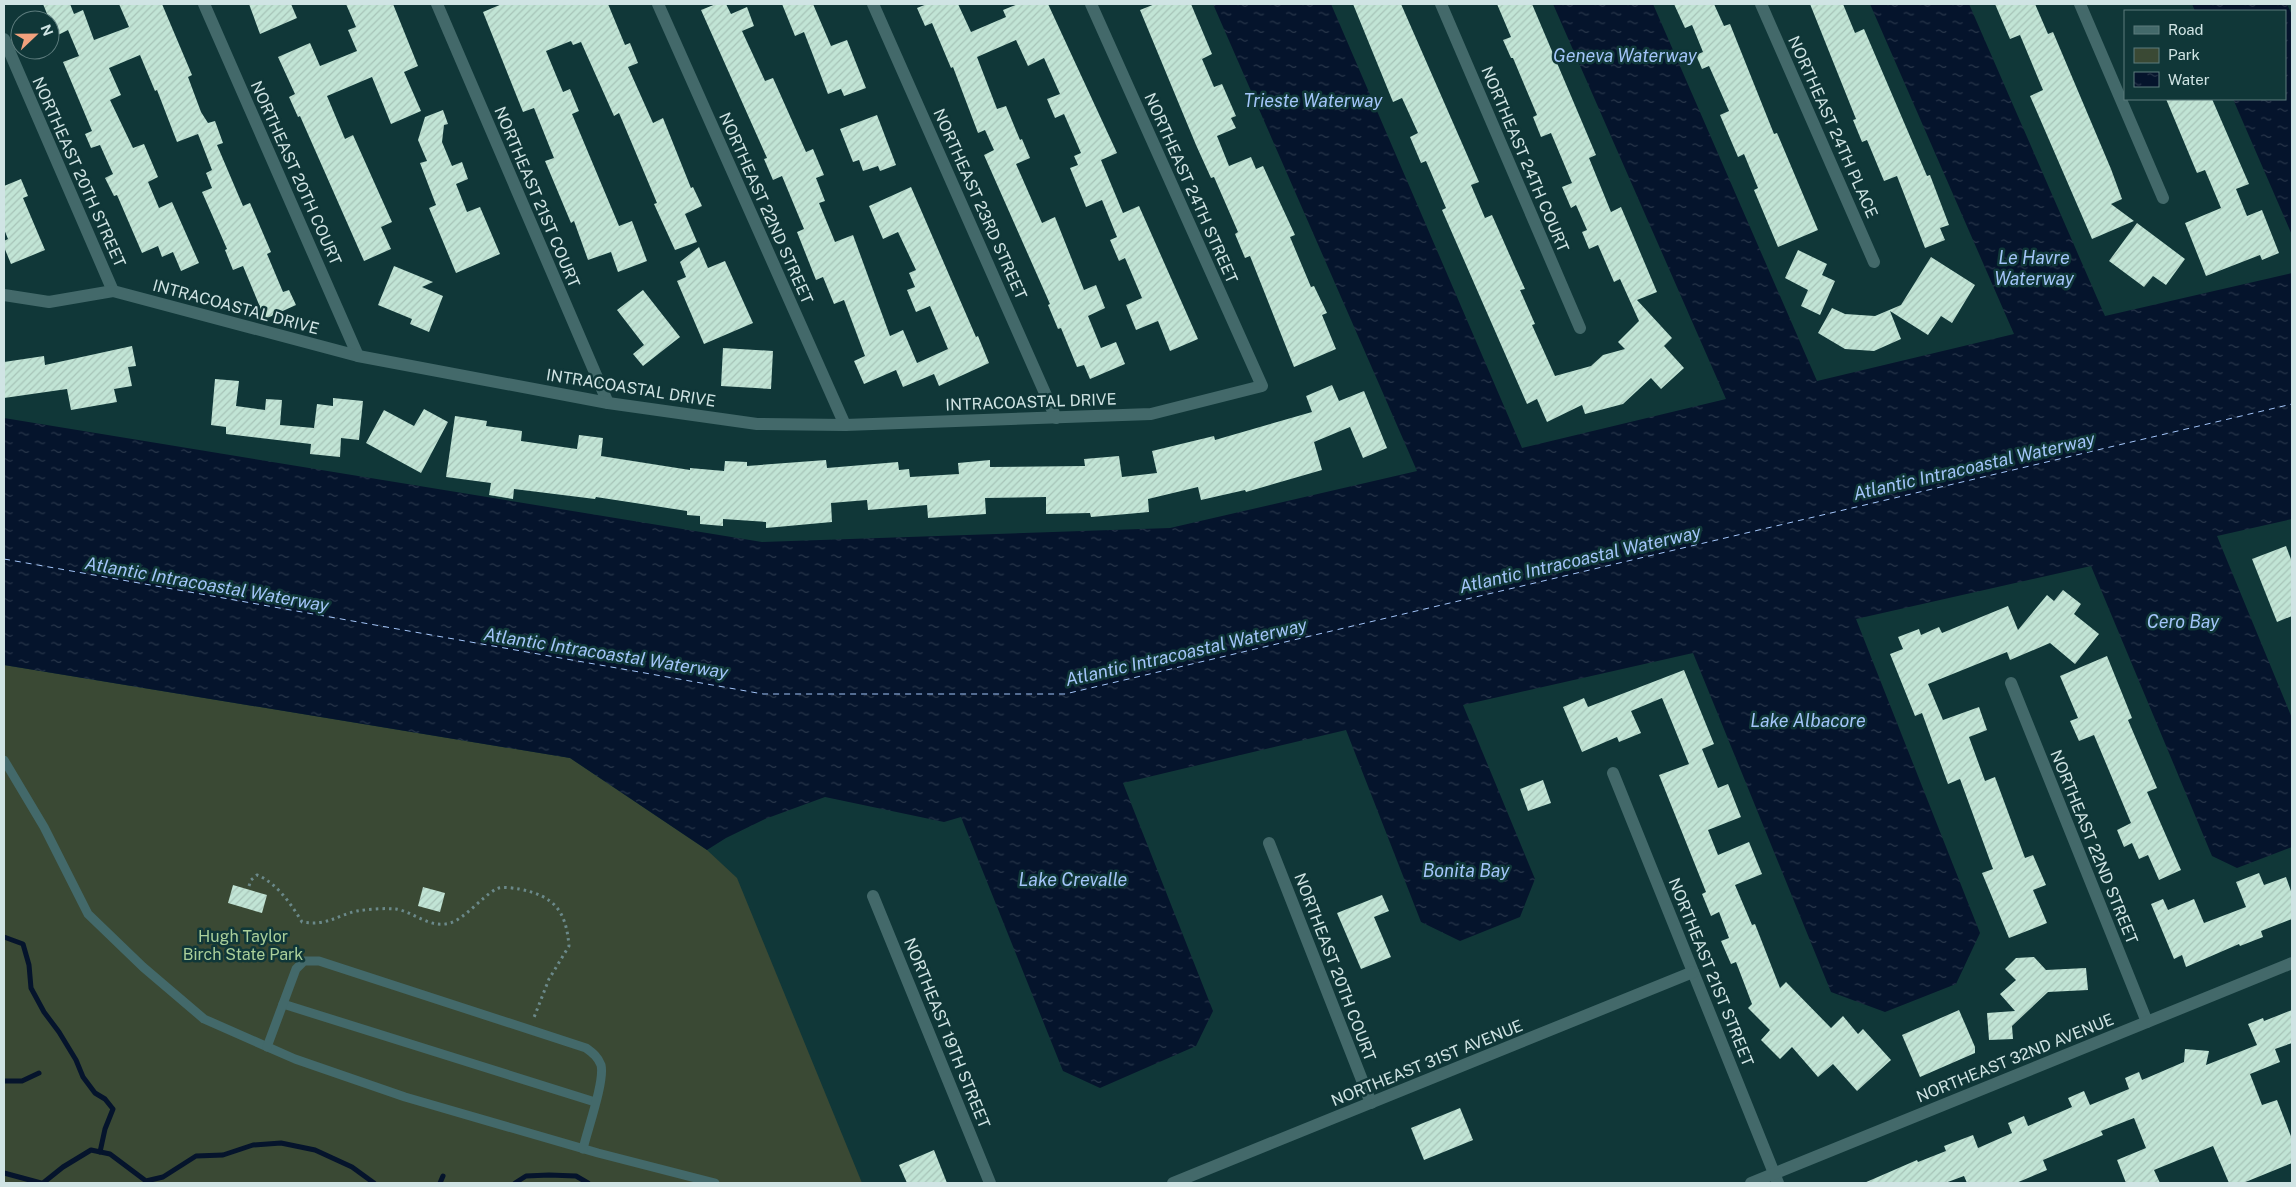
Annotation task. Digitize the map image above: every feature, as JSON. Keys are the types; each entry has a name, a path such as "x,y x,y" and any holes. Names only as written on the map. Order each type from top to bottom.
{"street":[{"name":"NORTHEAST 20TH COURT","path":"204,4 358,356"},
{"name":"NORTHEAST 21ST COURT","path":"436,4 608,403"},
{"name":"NORTHEAST 22ND STREET","path":"658,4 845,425"},
{"name":"NORTHEAST 23RD STREET","path":"873,4 1056,418"},
{"name":"NORTHEAST 24TH STREET","path":"1091,4 1262,386"},
{"name":"NORTHEAST 24TH COURT","path":"1441,4 1580,328"},
{"name":"NORTHEAST 24TH PLACE","path":"1761,4 1874,262"},
{"path":"2080,4 2163,198"},
{"name":"NORTHEAST 20TH STREET","path":"4,39 113,291"},
{"name":"INTRACOASTAL DRIVE","path":"4,295 49,302 113,291 358,356 608,403 757,424 845,425 1151,414 1262,386"},
{"name":"NORTHEAST 22ND STREET","path":"2011,683 2147,1022"},
{"name":"NORTHEAST 21ST STREET","path":"1613,773 1776,1178"},
{"name":"NORTHEAST 20TH COURT","path":"1269,843 1371,1104"},
{"name":"NORTHEAST 19TH STREET","path":"874,896 990,1183"},
{"name":"NORTHEAST 32ND AVENUE","path":"1750,1183 1776,1178 2147,1022 2292,964"},
{"name":"NORTHEAST 31ST AVENUE","path":"1173,1183 1693,972"}],"lane":[{"path":"4,760 44,828 88,914 143,968 204,1019 295,1059 405,1097 583,1149 715,1183"},
{"path":"267,1046 296,969 304,961 319,961 586,1048 596,1056 601,1067 600,1082 583,1149"},
{"path":"283,1004 595,1102"}],"path":[{"path":"249,886 251,880 257,875 265,878 292,906 302,922 316,924 336,920 357,911 383,909 397,909 437,924 451,923 499,888 512,888 544,895 564,919 569,946 549,979 529,1030"}],"green space":[{"name":"Hugh Taylor Birch State Park","path":"4,665 570,758 707,850 737,878 862,1183 4,1183"}],"water":[{"path":"1213,4 1331,4 1522,448 1726,399 1553,4 1653,4 1817,381 2014,334 1870,4 1969,4 2105,316 2292,273 2292,519 2217,536 2292,718 2292,847 2237,868 2212,856 2091,566 1856,619 1980,933 1956,984 1885,1012 1831,992 1693,653 1463,705 1535,879 1520,917 1460,941 1421,922 1346,730 1123,783 1213,1011 1196,1046 1100,1088 1063,1071 961,817 944,822 825,797 765,819 726,838 707,850 570,758 4,665 4,418 762,542 1170,528 1417,471"},
{"path":"2192,4 2287,4 2292,15 2292,235 2233,100 2286,100 2286,10 2195,10"}],"building":[{"path":"43,4 70,4 74,14 83,10 94,40 129,27 119,4 162,4 192,75 188,77 201,112 208,123 215,121 223,143 217,145 243,206 250,203 271,252 267,254 283,292 289,290 296,305 265,319 243,266 233,270 225,250 227,249 202,192 212,188 206,173 212,170 198,134 177,142 157,90 155,91 140,55 109,68 121,95 110,100 133,148 144,144 158,177 148,182 159,208 172,202 199,263 181,271 173,252 162,257 158,246 142,253 117,195 114,196 105,178 113,174 100,145 91,148 85,134 92,131 63,62 79,56 68,30 60,34 60,10 45,10"},
{"path":"249,4 291,4 297,18 260,34"},
{"path":"346,4 393,4 418,66 404,72 421,111 391,124 372,77 327,96 345,139 353,135 392,222 381,227 391,249 364,261 300,116 298,117 289,97 295,94 278,57 310,43 320,66 357,51 348,30 356,27"},
{"path":"502,4 608,4 625,45 630,43 638,63 628,67 653,123 663,118 691,188 693,187 702,206 685,214 697,242 675,250 654,204 657,203 619,113 614,116 581,42 573,45 571,41 546,51 563,92 570,89 579,111 572,114 619,226 632,221 647,261 618,272 611,252 588,260 574,221 571,223 545,161 554,158 534,108 523,112 483,12"},
{"path":"716,4 726,4 731,14 747,7 754,26 742,31 765,81 773,78 806,152 813,149 824,175 816,178 825,201 819,203 835,242 853,235 890,336 903,330 917,363 948,349 930,306 916,312 907,290 915,287 909,273 916,270 898,232 883,239 869,206 911,187 989,363 939,386 934,374 903,387 896,370 864,384 854,361 865,356 844,300 834,304 823,277 816,280 797,232 804,229 782,176 773,180 764,159 767,158 701,10"},
{"path":"782,4 813,4 831,46 847,40 866,88 844,96 841,89 828,94 804,32 795,36"},
{"path":"927,4 958,4 971,32 1006,17 1003,10 1018,4 1048,4 1117,153 1101,160 1123,213 1139,206 1198,339 1170,351 1158,321 1136,330 1126,305 1142,298 1125,258 1119,261 1110,240 1117,237 1102,200 1086,207 1070,168 1078,165 1074,156 1081,153 1064,114 1055,118 1047,99 1060,94 1044,58 1028,66 1016,40 977,57 997,109 1006,106 1020,140 1022,139 1030,158 1016,164 1042,223 1055,217 1084,290 1096,285 1105,308 1088,316 1101,348 1116,342 1125,364 1090,379 1084,365 1077,367 1061,328 1058,329 1048,305 1050,304 984,155 994,150 985,130 978,133 953,67 951,68 932,23 925,26 917,8"},
{"path":"1155,4 1191,4 1212,54 1202,59 1214,87 1222,84 1236,116 1231,118 1236,128 1217,136 1229,166 1251,157 1256,169 1263,166 1295,235 1290,237 1311,287 1314,286 1327,313 1322,315 1336,349 1294,367 1250,256 1245,258 1235,234 1238,232 1214,177 1211,178 1196,145 1140,10"},
{"path":"1353,4 1401,4 1479,182 1471,185 1485,218 1492,215 1525,289 1520,290 1535,324 1532,325 1555,376 1591,366 1603,355 1625,349 1618,342 1639,321 1620,279 1614,282 1598,245 1589,249 1582,232 1587,230 1576,205 1571,208 1562,187 1572,183 1551,133 1541,137 1533,117 1537,115 1513,58 1511,58 1503,40 1511,37 1497,4 1532,4 1596,155 1589,158 1611,212 1621,207 1657,292 1637,300 1672,338 1664,346 1684,368 1661,389 1651,378 1623,404 1585,414 1582,405 1547,422 1537,399 1527,404 1442,210 1446,208 1426,161 1421,163 1410,137 1418,133 1402,98 1393,102"},
{"path":"1674,4 1714,4 1724,26 1730,24 1774,134 1777,133 1818,230 1778,247 1754,190 1758,188 1744,154 1738,157 1720,115 1729,111 1709,66 1702,69 1696,55 1703,52 1692,25 1685,28"},
{"path":"1810,4 1843,4 1855,33 1864,29 1927,176 1930,175 1949,225 1940,228 1945,240 1925,248 1897,176 1884,181 1867,140 1862,142 1853,120 1856,119"},
{"path":"1995,4 2035,4 2048,34 2053,32 2122,199 2111,204 2134,221 2092,239 2030,96 2043,90 2020,35 2010,39"},
{"path":"2166,100 2212,100 2249,184 2236,189 2247,216 2262,210 2279,253 2262,260 2260,255 2206,276 2185,223 2221,208 2205,170 2197,173"},
{"path":"443,110 448,124 444,125 442,142 452,166 462,162 468,179 456,184 467,212 480,207 500,254 456,273 429,208 436,205 420,163 427,161 418,140 425,117"},
{"path":"877,115 896,165 880,171 878,166 863,171 859,160 853,162 840,129"},
{"path":"21,179 28,196 23,198 45,250 11,264 4,247 4,241 8,239 4,229 4,186"},
{"path":"2137,223 2185,259 2166,285 2153,276 2144,287 2109,261"},
{"path":"699,247 708,268 725,261 753,323 704,344 677,281 686,277 680,262"},
{"path":"1798,250 1827,264 1822,275 1835,281 1820,315 1801,306 1808,290 1785,278"},
{"path":"1931,257 1975,285 1952,323 1941,316 1928,335 1890,311 1901,339 1874,351 1845,349 1818,333 1832,308 1845,314 1875,316 1901,305"},
{"path":"394,266 433,282 422,287 443,296 429,332 410,324 412,319 378,305"},
{"path":"643,290 680,337 643,366 633,354 644,345 617,310"},
{"path":"132,346 136,366 128,367 132,386 114,389 117,402 71,410 67,389 4,398 4,362 44,356 45,365"},
{"path":"723,348 773,351 771,389 721,386"},
{"path":"215,379 239,381 236,406 265,410 266,399 282,400 280,425 314,428 317,404 333,406 333,398 363,401 359,440 341,438 340,457 310,454 311,444 226,434 226,427 211,425"},
{"path":"1332,385 1339,401 1364,391 1387,448 1363,458 1350,427 1314,442 1322,470 1246,492 1245,490 1201,500 1198,487 1148,499 1149,512 1091,517 1090,513 1046,514 1046,497 985,498 986,514 928,518 927,505 868,510 867,500 831,503 832,522 766,528 766,522 723,519 723,526 700,524 700,516 687,515 687,511 596,497 595,499 514,489 513,499 489,495 491,483 446,477 455,416 487,421 486,426 522,431 521,441 577,449 579,435 603,438 601,456 690,470 690,468 724,471 725,461 747,462 747,466 826,460 827,468 898,462 899,470 909,469 910,477 959,474 958,463 990,460 990,467 1085,466 1084,459 1119,456 1122,477 1157,473 1152,451 1214,436 1215,440 1312,412 1306,396"},
{"path":"424,409 448,422 421,473 366,443 384,410 414,426"},
{"path":"2286,546 2292,562 2292,616 2277,622 2252,559"},
{"path":"2063,590 2081,604 2074,614 2099,634 2075,664 2050,643 2010,660 2007,652 1928,684 1943,720 1979,707 1987,730 1969,737 1985,781 1995,777 2025,858 2033,855 2046,885 2033,890 2047,923 2009,938 1982,873 1993,869 1960,779 1948,784 1922,713 1915,716 1890,654 1903,649 1898,637 1919,629 1921,635 1939,627 1942,633 2008,606 2018,630 2047,595 2054,601"},
{"path":"2107,656 2132,718 2128,720 2157,788 2147,792 2181,870 2159,880 2148,855 2139,859 2132,843 2124,847 2117,830 2131,823 2094,735 2079,741 2070,721 2078,718 2060,676"},
{"path":"1684,670 1714,744 1702,749 1718,788 1728,784 1741,817 1708,830 1718,855 1749,842 1762,874 1735,885 1752,925 1755,924 1780,988 1786,982 1831,1028 1843,1016 1858,1034 1863,1029 1891,1060 1857,1091 1833,1064 1818,1077 1792,1047 1780,1059 1761,1040 1770,1030 1748,1008 1752,1004 1736,962 1731,964 1721,941 1729,938 1719,912 1711,916 1702,894 1706,892 1659,775 1689,764 1662,698 1631,711 1641,733 1619,742 1617,737 1582,752 1563,707 1584,698 1588,707"},
{"path":"1543,780 1551,803 1528,811 1520,789"},
{"path":"2259,873 2264,885 2286,877 2292,894 2292,919 2261,931 2263,937 2240,946 2239,944 2186,967 2182,955 2174,959 2151,904 2163,899 2168,910 2194,899 2204,923 2246,907 2236,882"},
{"path":"233,885 267,895 262,913 228,903"},
{"path":"423,887 445,893 440,912 418,906"},
{"path":"1382,895 1389,911 1374,917 1391,957 1361,969 1337,913"},
{"path":"2034,957 2046,970 2086,968 2088,990 2048,992 2012,1026 2013,1039 1989,1040 1987,1013 2015,1011 2000,994 2016,980 2005,969 2016,958"},
{"path":"1959,1010 1975,1047 1975,1053 1920,1077 1902,1035"},
{"path":"2292,1010 2292,1043 2275,1049 2280,1062 2250,1074 2262,1105 2277,1100 2292,1139 2292,1163 2243,1183 2229,1183 2213,1146 2154,1170 2160,1183 2126,1183 2117,1160 2146,1148 2134,1118 2101,1131 2103,1135 2043,1160 2047,1170 2016,1183 1967,1183 1964,1176 1945,1183 1864,1183 1917,1160 1918,1162 1946,1151 1944,1146 1973,1135 1978,1148 2012,1133 2008,1123 2024,1116 2028,1126 2072,1107 2068,1098 2084,1091 2090,1105 2129,1089 2125,1078 2139,1072 2142,1080 2184,1062 2185,1049 2209,1051 2206,1065 2257,1045 2248,1024 2263,1018 2264,1021"},
{"path":"1460,1108 1473,1140 1424,1160 1411,1128"},
{"path":"934,1150 947,1183 907,1183 899,1165"}],"waterway":[{"path":"4,937 23,944 29,965 31,988 44,1012 76,1060 83,1077 95,1093 105,1099 113,1109 105,1129 100,1152"},
{"path":"4,1081 22,1081 39,1073"},
{"path":"43,1183 63,1167 91,1150 110,1154 146,1181 163,1177 196,1156 223,1155 253,1145 281,1143 315,1150 352,1167 374,1183"},
{"path":"4,1173 41,1183"},
{"path":"515,1183 526,1176 549,1175 576,1176 588,1183"},
{"path":"440,1183 443,1176"}],"ferry route":[{"path":"4,559 763,694 1065,694 2292,404"}],"water label":[{"name":"Geneva Waterway","path":"1625,55"},
{"name":"Trieste Waterway","path":"1313,100"},
{"name":"Le Havre Waterway","path":"2034,267"},
{"name":"Atlantic Intracoastal Waterway","path":"1974,466"},
{"name":"Atlantic Intracoastal Waterway","path":"1580,559"},
{"name":"Atlantic Intracoastal Waterway","path":"207,584"},
{"name":"Cero Bay","path":"2183,621"},
{"name":"Atlantic Intracoastal Waterway","path":"1186,652"},
{"name":"Atlantic Intracoastal Waterway","path":"606,653"},
{"name":"Lake Albacore","path":"1808,720"},
{"name":"Bonita Bay","path":"1466,870"},
{"name":"Lake Crevalle","path":"1073,879"}]}
